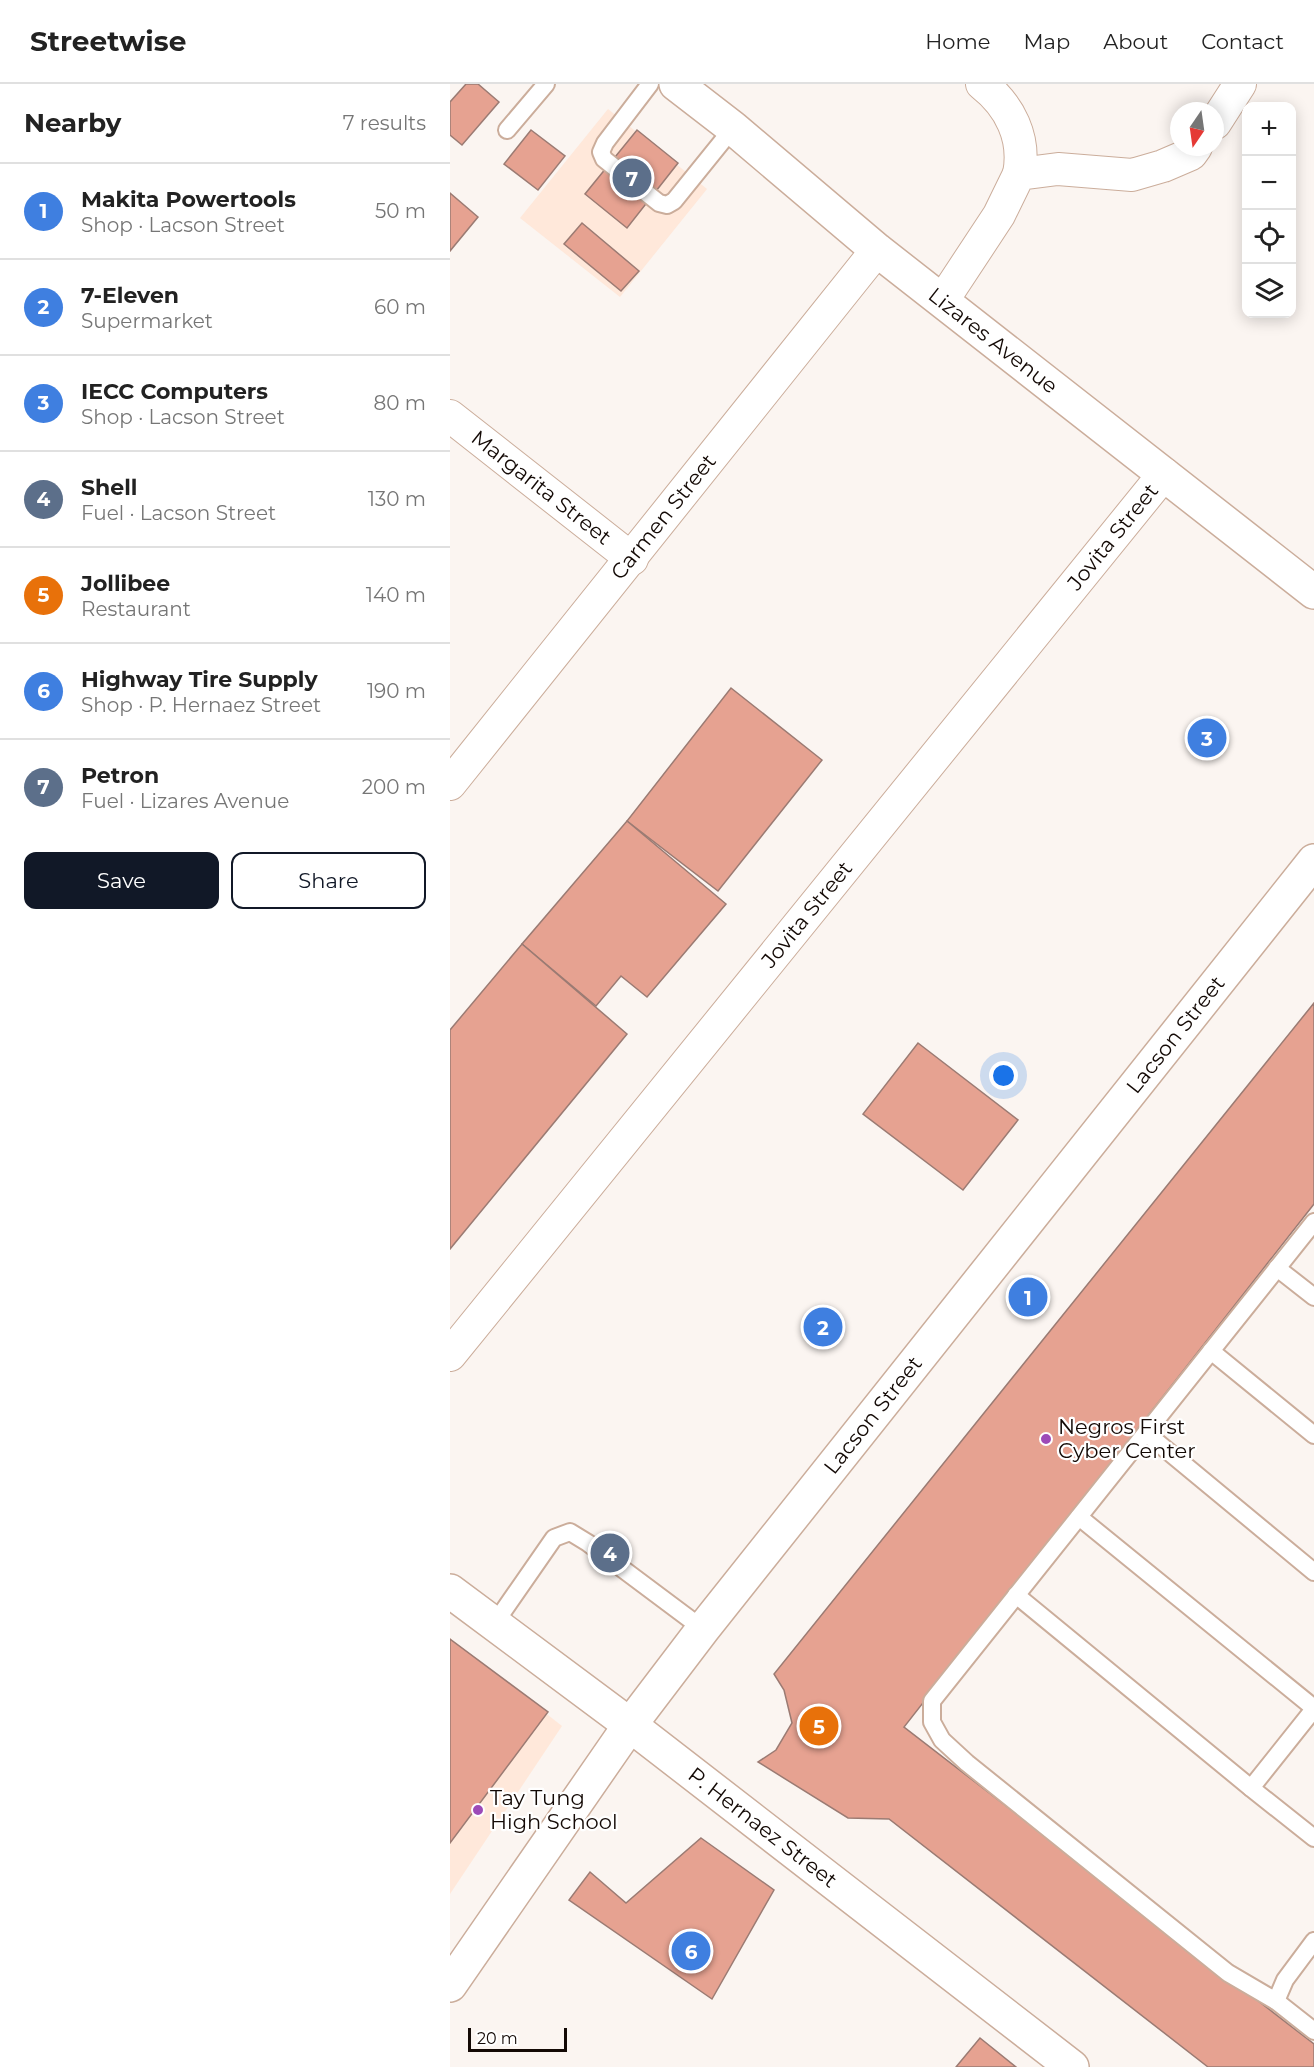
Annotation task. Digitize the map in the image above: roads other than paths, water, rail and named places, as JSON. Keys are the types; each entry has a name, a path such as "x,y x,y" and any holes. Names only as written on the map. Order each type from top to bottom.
{"main road":[{"name":"Lizares Avenue","path":"676,84 733,128 877,250 1314,592"},
{"name":"Lacson Street","path":"450,1985 630,1725 703,1629 1314,861"},
{"name":"P. Hernaez Street","path":"450,1591 630,1725 1072,2067"}],"street":[{"path":"943,300 999,215 1019,174 1021,162 1018,135 1011,117 996,96 981,84"},
{"path":"1224,109 1240,84"},
{"path":"1019,174 1058,169 1131,175 1163,166 1186,156"},
{"name":"Carmen Street","path":"450,784 877,250"},
{"name":"Margarita Street","path":"450,416 632,559"},
{"name":"Jovita Street","path":"450,1355 1164,474"}],"lane":[{"path":"507,130 546,84"},
{"path":"650,84 605,143 601,152 604,159 659,203 667,205 674,201 733,128"},
{"path":"1314,1222 932,1701 932,1722 942,1740 1228,1973 1276,2001 1314,2031"},
{"path":"1277,1268 1314,1297"},
{"path":"1211,1351 1314,1435"},
{"path":"1146,1433 1314,1572"},
{"path":"1079,1517 1314,1709 1251,1788"},
{"path":"495,1623 554,1538 570,1532 703,1629"},
{"path":"1016,1595 1314,1838"},
{"path":"1276,2001 1285,1980 1314,1941"}],"place":[{"name":"Petron","path":"632,178"},
{"name":"IECC Computers","path":"1207,738"},
{"name":"Makita Powertools","path":"1028,1297"},
{"name":"7-Eleven","path":"823,1327"},
{"name":"Negros First Cyber Center","path":"1046,1439"},
{"name":"Shell","path":"610,1553"},
{"name":"Jollibee","path":"819,1726"},
{"name":"Tay Tung High School","path":"478,1810"},
{"name":"Highway Tire Supply","path":"691,1951"}]}
